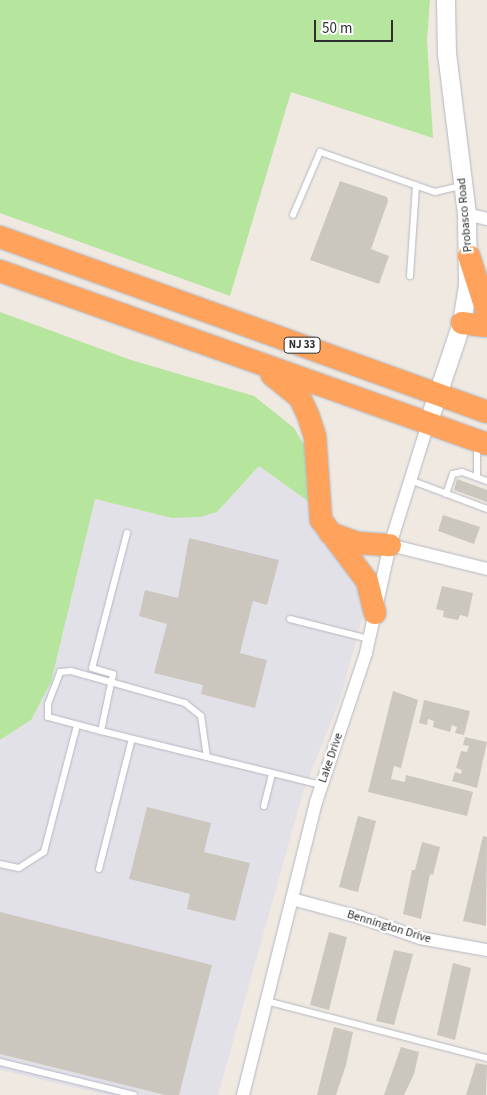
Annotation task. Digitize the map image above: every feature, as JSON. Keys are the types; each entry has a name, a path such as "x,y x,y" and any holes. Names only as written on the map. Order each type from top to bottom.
{"highway":[{"name":"NJ 33","path":"0,237 487,412"},
{"path":"0,252 38,266 167,297"},
{"path":"468,256 487,312"},
{"name":"NJ 33","path":"0,271 482,443"},
{"path":"462,323 487,326"},
{"path":"253,362 288,384 300,398 308,415 314,437 318,508 329,532 367,581 376,613"},
{"path":"329,532 358,543 390,545"}],"street":[{"name":"Probasco Road","path":"428,424 462,323 468,256 466,214 447,54 446,0"},
{"path":"466,214 487,218"},
{"name":"Lake Drive","path":"243,1095 321,785 369,639 390,545 428,424"},
{"path":"390,545 486,566"},
{"name":"Bennington Drive","path":"292,900 360,917 420,938 487,950"}],"lane":[{"path":"293,215 320,152 435,192 463,186"},
{"path":"410,276 416,185"},
{"path":"477,477 482,443"},
{"path":"446,494 453,474 462,472 487,481"},
{"path":"409,480 487,509"},
{"path":"102,731 113,674 92,668 127,533"},
{"path":"290,619 369,639"},
{"path":"207,757 201,716 185,703 111,684 71,670 60,672 48,704 48,717 132,739 321,785"},
{"path":"0,864 20,868 44,852 77,725"},
{"path":"100,869 132,739"},
{"path":"264,806 272,773"},
{"path":"266,1002 487,1058"},
{"path":"0,1062 134,1095"}],"shaded area":[{"path":"259,466 312,504 356,575 367,600 340,700 304,789 218,1095 106,1095 0,1070 0,740 31,720 95,499 172,518 217,512"}],"green space":[{"path":"0,0 430,0 427,40 433,138 291,92 230,296 0,213"},
{"path":"0,312 131,360 254,396 294,428 304,445 312,504 259,466 217,512 200,517 172,518 95,499 51,682 31,720 0,740"}],"building":[{"path":"340,181 387,197 388,201 371,249 389,256 379,284 310,260"},
{"path":"457,479 487,490 487,502 454,490"},
{"path":"443,515 480,527 474,544 438,531"},
{"path":"189,538 279,560 267,605 253,601 240,653 267,660 255,708 201,694 203,685 154,673 167,624 139,616 145,590 178,598"},
{"path":"442,586 473,593 468,617 460,615 458,620 443,617 444,611 436,609"},
{"path":"393,691 418,700 401,768 394,766 391,779 405,782 406,775 473,792 467,816 368,792"},
{"path":"424,700 470,711 464,735 455,733 457,727 452,725 450,732 433,727 434,721 428,719 427,725 419,723"},
{"path":"465,737 487,742 477,788 452,781 455,772 461,774 462,770 456,768 461,751 467,752 469,746 463,745"},
{"path":"147,807 211,823 204,852 250,863 235,921 187,909 190,894 129,879"},
{"path":"358,816 376,821 358,892 339,887"},
{"path":"483,836 487,837 486,926 463,921"},
{"path":"422,842 440,847 433,875 430,874 421,919 403,914 412,870 415,870"},
{"path":"0,912 212,965 179,1095 165,1095 0,1054"},
{"path":"329,932 347,937 329,1010 310,1005"},
{"path":"394,950 413,954 394,1025 376,1021"},
{"path":"453,963 471,968 455,1040 437,1035"},
{"path":"334,1027 353,1032 346,1065 336,1095 317,1095"},
{"path":"401,1047 419,1052 414,1074 404,1095 384,1095"},
{"path":"476,1063 487,1065 486,1095 466,1095"}]}
